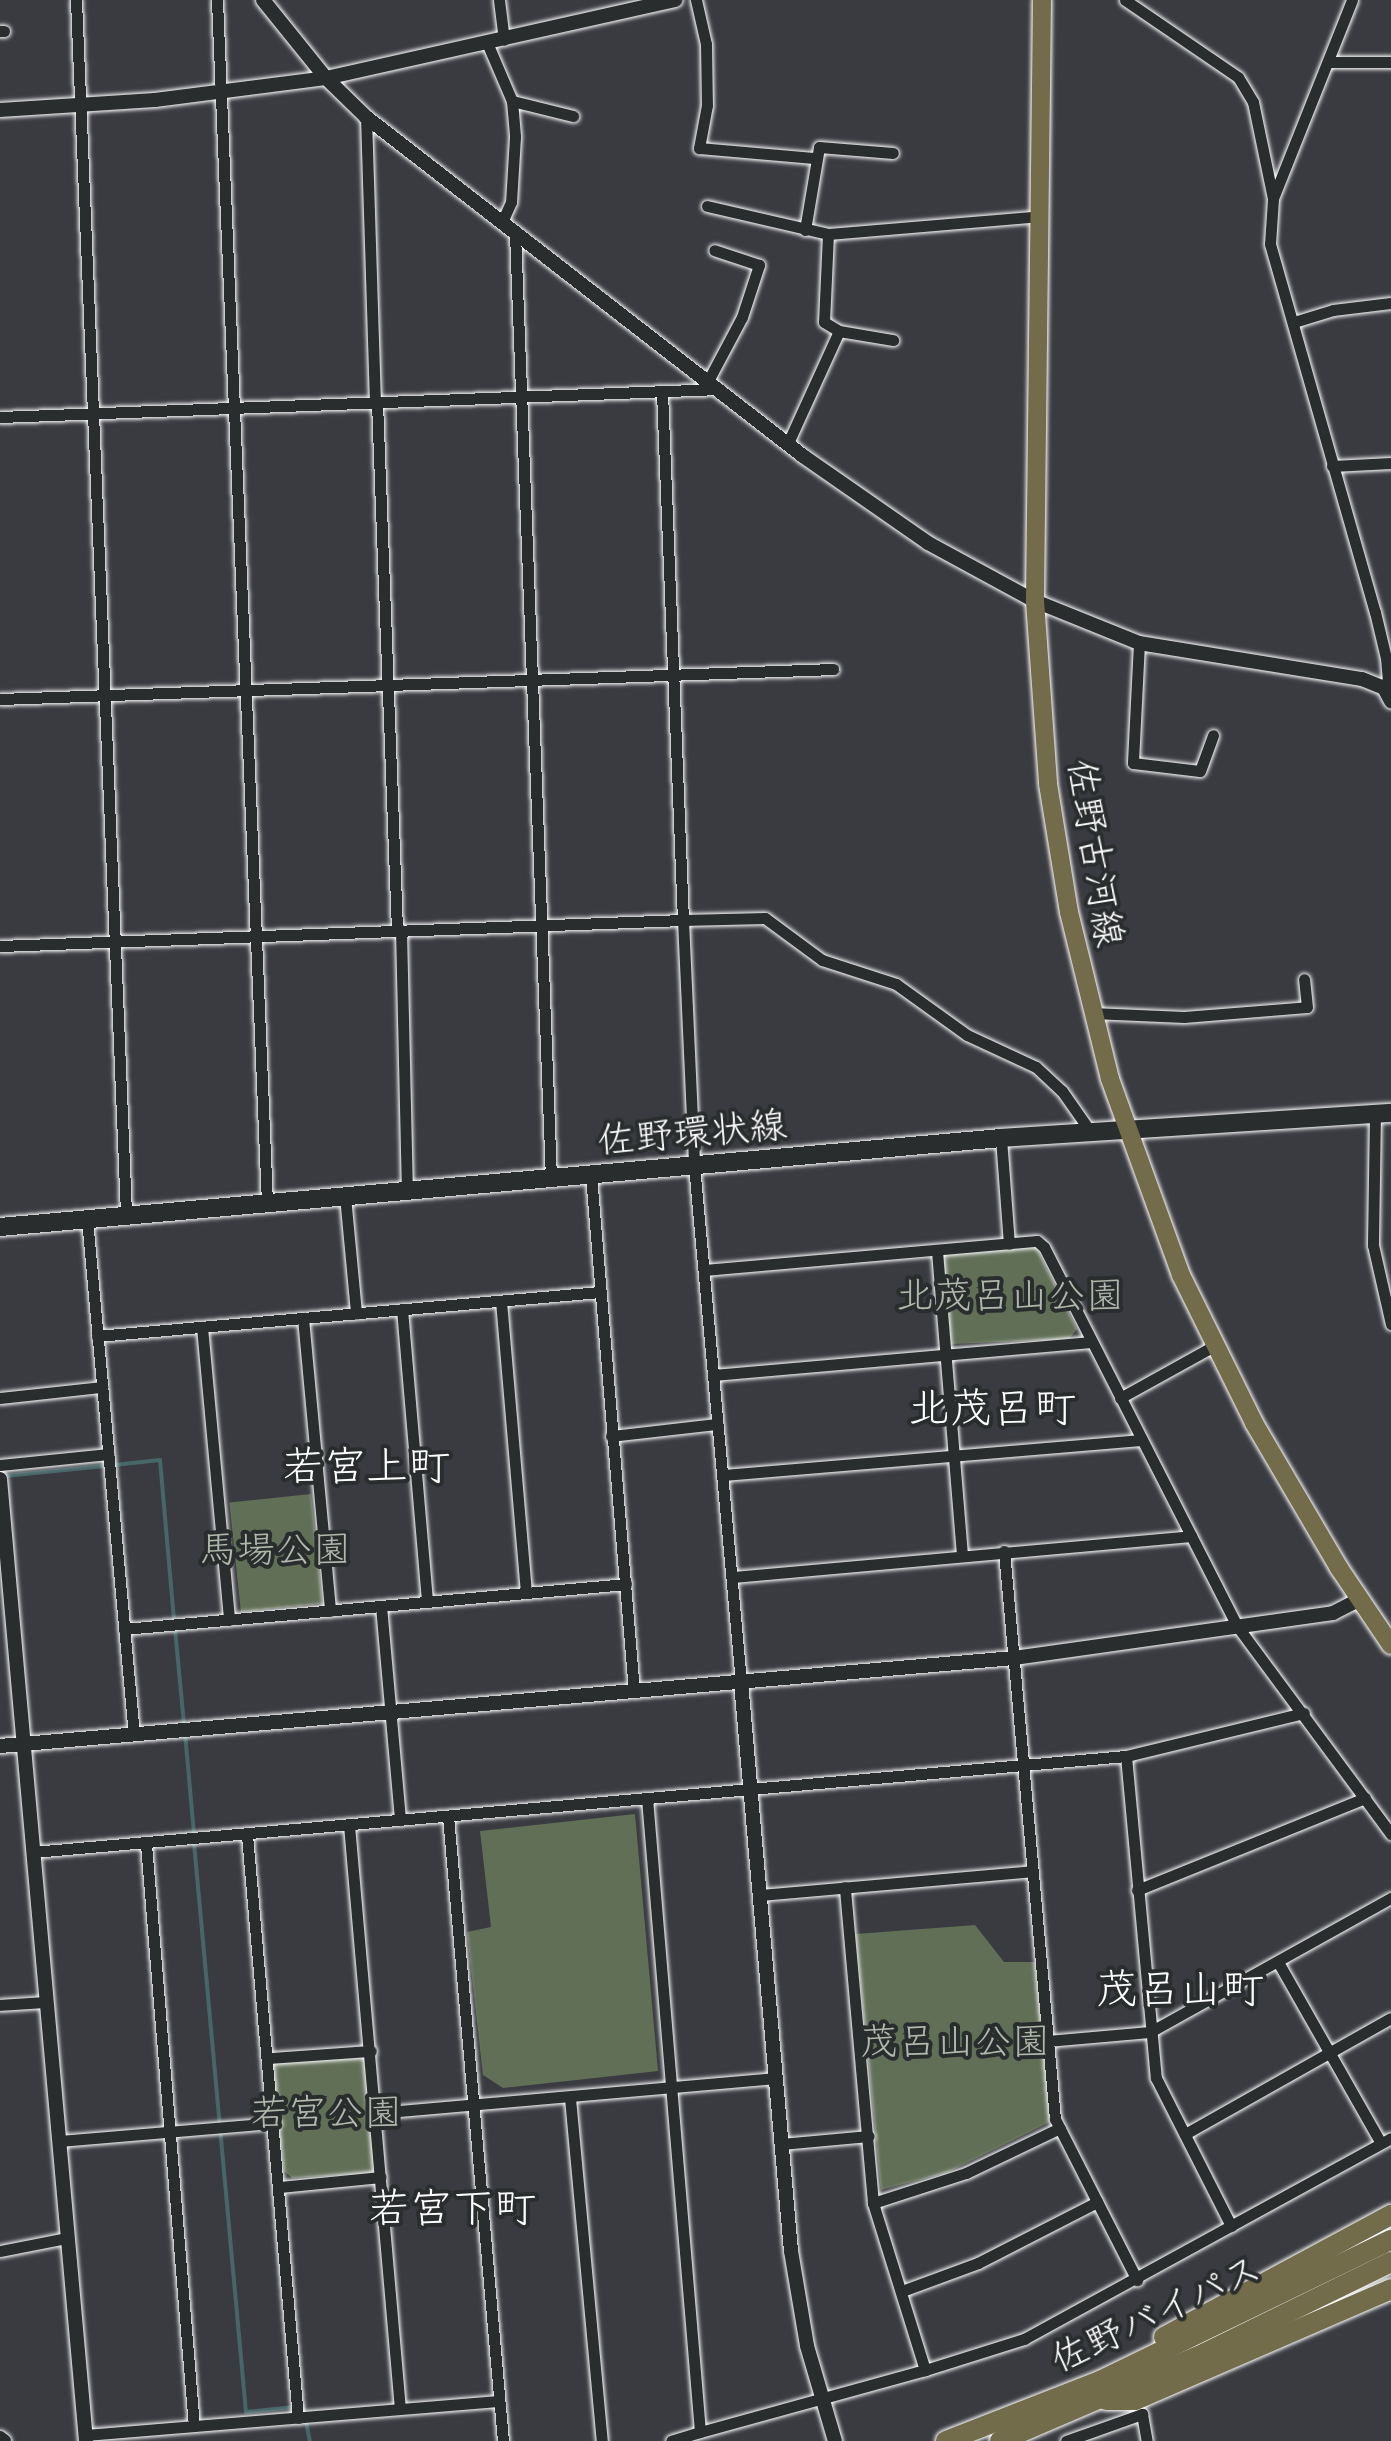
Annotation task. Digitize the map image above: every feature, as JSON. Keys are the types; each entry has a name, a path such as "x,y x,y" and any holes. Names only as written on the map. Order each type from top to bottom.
{"highway":[{"path":"1100,2390 1188,2323 1391,2215"},
{"name":"佐野バイパス","path":"1198,2345 1391,2240"},
{"name":"佐野バイパス","path":"1000,2441 1198,2345 1391,2262"},
{"path":"1100,2390 1135,2400 1391,2289"},
{"name":"佐野バイパス","path":"946,2441 1100,2390"}],"main road":[{"name":"佐野古河線","path":"1042,0 1035,601 1048,784 1068,912 1092,1013 1152,1206 1214,1346 1254,1423 1391,1645"},
{"name":"佐野環状線","path":"0,1228 1002,1138 1383,1114"}],"street":[{"path":"76,0 126,1215"},
{"path":"217,0 267,1203"},
{"path":"263,0 326,78 366,117 788,444 928,542 1035,601 1140,643 1362,679 1388,687 1375,612 1270,244 1273,199 1254,102 1238,78 1125,0"},
{"path":"499,0 504,40"},
{"path":"0,110 220,93 326,78 488,45 675,0"},
{"path":"696,0 706,44 707,105 698,148 814,158"},
{"path":"1273,199 1352,0"},
{"path":"488,45 512,102 515,137 511,202 502,222"},
{"path":"1328,62 1391,62"},
{"path":"512,102 574,116"},
{"path":"366,117 407,1191"},
{"path":"805,230 814,158 820,147 893,154"},
{"path":"707,206 828,234 1041,216"},
{"path":"515,233 518,396 551,1178"},
{"path":"828,234 824,322 840,331 893,340"},
{"path":"714,250 759,265 714,385"},
{"path":"1294,322 1333,310 1391,302"},
{"path":"788,444 840,331"},
{"path":"0,416 662,391 714,385"},
{"path":"662,391 694,1165 799,2308 835,2441"},
{"path":"1332,466 1391,463"},
{"path":"1140,643 1133,763 1200,771 1213,735"},
{"path":"0,700 833,669"},
{"path":"0,946 765,918 822,960 896,984 967,1035 1036,1067 1062,1090 1090,1131"},
{"path":"1092,1013 1184,1016 1307,1007 1304,978"},
{"path":"1383,1114 1372,1245 1386,1285 1391,1324"},
{"path":"1002,1138 1009,1244"},
{"path":"590,1175 634,1691"},
{"path":"345,1196 356,1313"},
{"path":"87,1219 134,1735"},
{"path":"704,1270 1038,1241 1237,1626 1391,1834"},
{"path":"938,1251 962,1556"},
{"path":"98,1336 600,1292"},
{"path":"501,1300 526,1594"},
{"path":"402,1310 427,1602"},
{"path":"303,1318 330,1610"},
{"path":"202,1327 229,1620"},
{"path":"713,1375 1089,1342"},
{"path":"1120,1398 1214,1346"},
{"path":"0,1398 102,1387"},
{"path":"611,1436 718,1424"},
{"path":"722,1476 1142,1440"},
{"path":"0,1465 108,1454"},
{"path":"0,1479 86,2438 158,2435 194,2426 499,2401"},
{"path":"733,1577 1192,1536"},
{"path":"1004,1552 1048,2041 1060,2128 1136,2280"},
{"path":"124,1629 626,1584"},
{"path":"0,1746 1014,1658 1333,1613 1360,1600"},
{"path":"381,1606 400,1820"},
{"path":"33,1852 1126,1756 1304,1714"},
{"path":"1126,1756 1156,2078 1230,2226"},
{"path":"646,1798 700,2432"},
{"path":"1138,1890 1365,1798"},
{"path":"448,1816 503,2441"},
{"path":"349,1825 400,2410"},
{"path":"247,1835 270,2058 298,2418"},
{"path":"146,1844 194,2426"},
{"path":"760,1895 1032,1870"},
{"path":"845,1887 874,2203 924,2370"},
{"path":"1048,2041 1150,2032 1391,1898"},
{"path":"670,2441 1024,2339 1386,2140 1278,1962"},
{"path":"0,2005 47,2002"},
{"path":"1184,2134 1391,2018"},
{"path":"270,2058 371,2051"},
{"path":"376,2113 776,2078"},
{"path":"570,2098 602,2441"},
{"path":"59,2141 275,2123"},
{"path":"874,2203 966,2173 1060,2128"},
{"path":"781,2144 868,2136"},
{"path":"280,2186 381,2177"},
{"path":"902,2291 978,2263 1097,2202"},
{"path":"0,2251 67,2238"},
{"path":"1066,2441 1142,2414 1146,2441"}],"green space":[{"name":"北茂呂山公園","path":"1036,1247 1077,1329 1069,1339 951,1344 943,1255"},
{"name":"馬場公園","path":"311,1494 322,1603 241,1612 229,1503"},
{"path":"635,1814 658,2071 503,2088 483,2075 467,1932 491,1927 480,1831"},
{"name":"茂呂山公園","path":"975,1925 1004,1962 1035,1962 1050,2122 946,2173 881,2190 856,1934"},
{"name":"若宮公園","path":"369,2053 377,2166 370,2173 292,2178 284,2171 282,2147 277,2147 273,2059"}],"waterway":[{"path":"114,1465 160,1460 174,1619"},
{"path":"5,1476 105,1466"},
{"path":"175,1629 184,1724"},
{"path":"185,1733 194,1833"},
{"path":"194,1843 246,2412 303,2406 310,2441"}],"district":[{"name":"北茂呂町","path":"992,1408"},
{"name":"若宮上町","path":"366,1466"},
{"name":"茂呂山町","path":"1180,1989"},
{"name":"若宮下町","path":"452,2208"}]}
